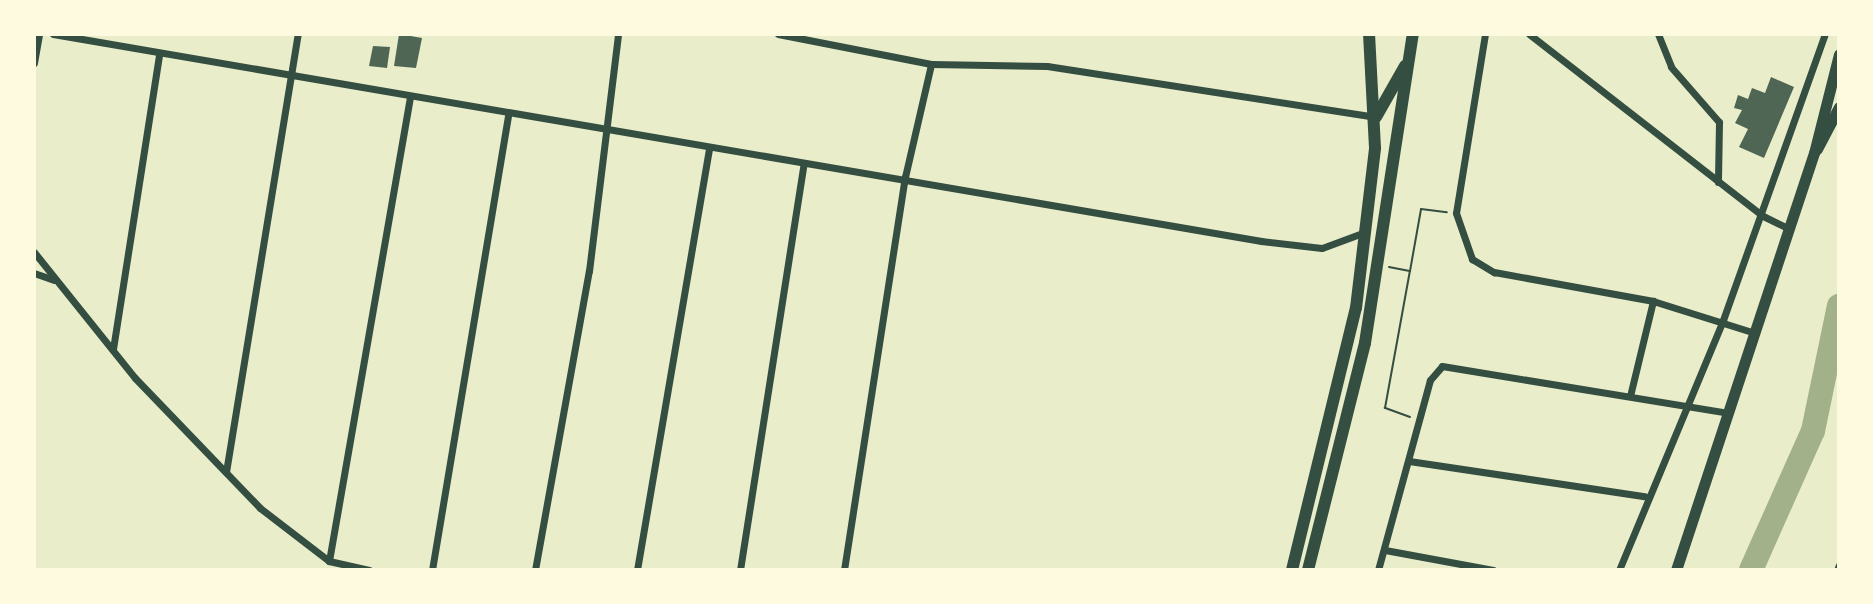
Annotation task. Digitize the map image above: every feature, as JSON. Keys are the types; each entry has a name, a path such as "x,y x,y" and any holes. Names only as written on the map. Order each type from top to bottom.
{"highway":[{"path":"1292,570 1339,391 1366,232 1376,117 1369,34"},
{"path":"1308,570 1365,343 1413,34"},
{"path":"1376,117 1411,48"}],"main road":[{"path":"1676,570 1790,229 1814,153 1839,54"},
{"path":"1814,153 1839,107"}],"street":[{"path":"34,63 39,34"},
{"path":"53,34 803,166 905,177 1322,248 1366,232"},
{"path":"226,472 298,34"},
{"path":"535,570 608,130 618,34"},
{"path":"778,34 931,64 1047,66 1376,117"},
{"path":"1485,34 1456,213 1466,250 1482,268 1653,301 1723,320 1755,333"},
{"path":"1529,34 1763,216 1790,229"},
{"path":"1658,34 1671,67 1719,122 1718,182"},
{"path":"1619,570 1644,496 1687,405 1763,216 1825,34"},
{"path":"113,349 159,55"},
{"path":"844,570 905,177 931,64"},
{"path":"329,561 410,96"},
{"path":"432,570 508,114"},
{"path":"637,570 709,149"},
{"path":"740,570 803,166"},
{"path":"34,252 113,349 226,472 301,545 329,561 369,570"},
{"path":"34,273 56,280"},
{"path":"1630,396 1653,301"},
{"path":"1378,570 1436,370 1469,365 1728,413"},
{"path":"1409,461 1644,496"},
{"path":"1385,550 1493,570"}],"path":[{"path":"1420,419 1385,408 1421,209 1456,213"},
{"path":"1396,268 1410,271"}],"building":[{"path":"399,34 422,38 416,68 394,66"},
{"path":"373,46 390,47 387,68 369,66"},
{"path":"1771,77 1794,87 1764,158 1739,147 1748,129 1735,123 1742,110 1734,108 1738,95 1748,99 1752,88 1765,93"}],"waterway":[{"path":"1751,570 1813,431 1839,306"}]}
